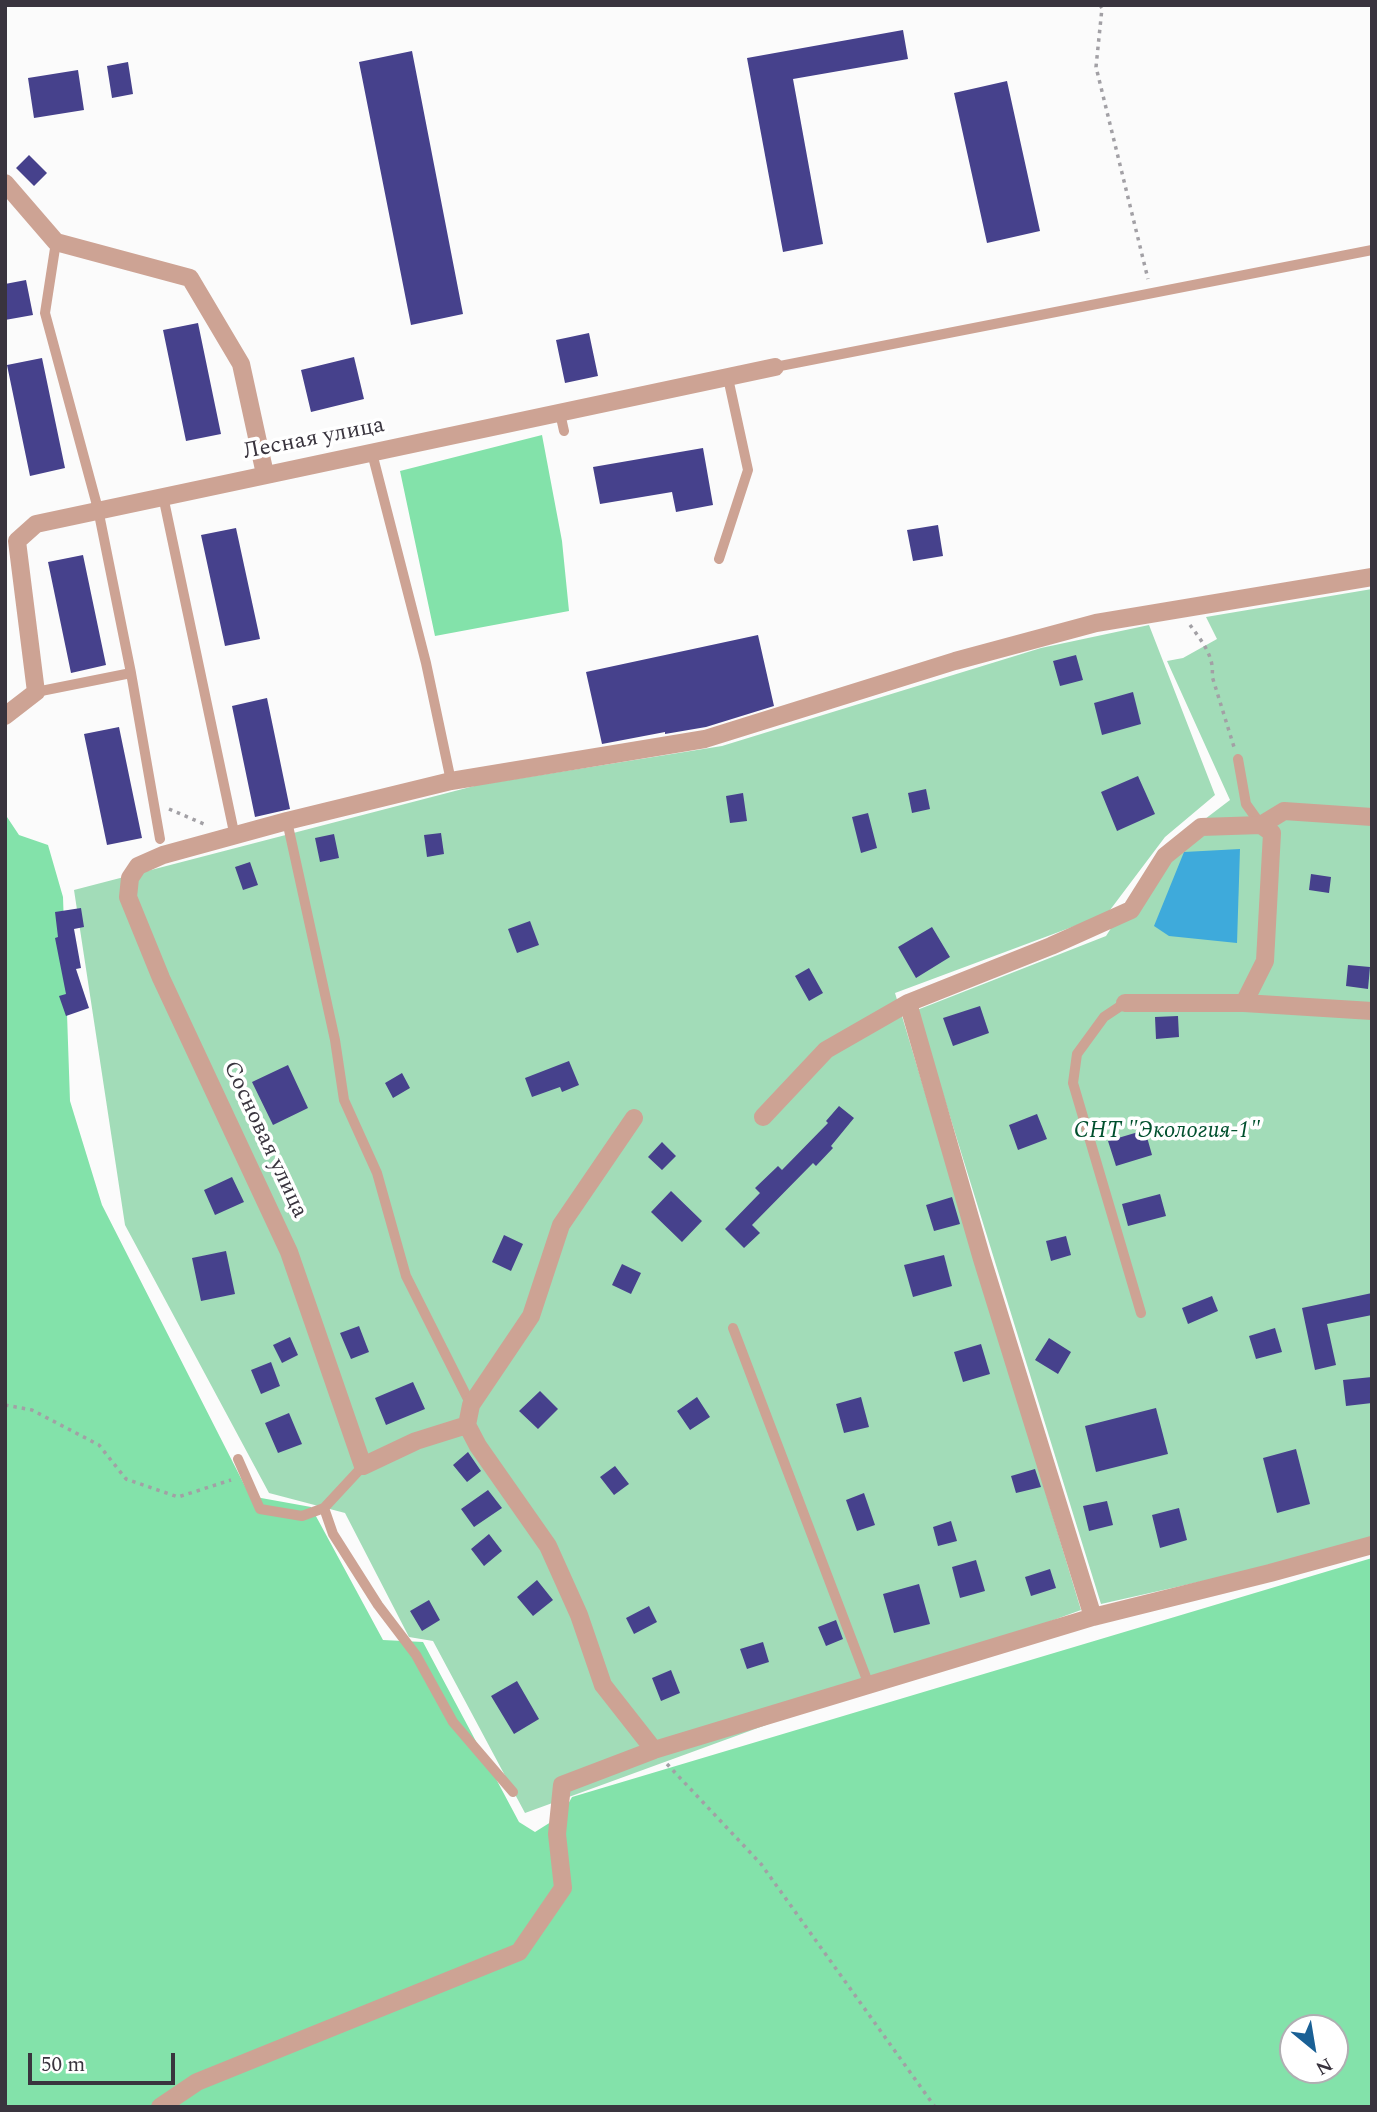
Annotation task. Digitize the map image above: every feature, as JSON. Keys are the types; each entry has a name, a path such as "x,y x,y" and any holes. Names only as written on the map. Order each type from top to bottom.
{"street":[{"path":"5,183 56,242 190,278 241,364 265,474"},
{"name":"Лесная улица","path":"36,692 17,541 36,524 372,453 562,422 775,367"},
{"name":"Сосновая улица","path":"363,1466 289,1252 161,978 128,897 130,878 138,866 162,847 235,837 288,821 451,781 705,739 993,651 1096,623 1372,577"},
{"path":"5,716 36,692"},
{"path":"763,1117 826,1050 908,1003 1051,946 1131,910 1165,856 1201,827 1261,825 1284,811 1372,817"},
{"path":"1244,1003 1265,961 1272,834 1261,825"},
{"path":"908,1003 982,1259 1093,1617"},
{"path":"1125,1003 1244,1003 1372,1011"},
{"path":"635,1118 561,1225 531,1316 471,1405 467,1425 478,1446 548,1546 579,1615 603,1685 654,1750"},
{"path":"363,1466 416,1441 467,1425"},
{"path":"160,2107 197,2082 519,1952 563,1888 557,1834 562,1784 654,1750 1093,1617 1372,1545"}],"lane":[{"path":"56,242 45,313 97,509 131,673 162,847"},
{"path":"775,367 1372,250"},
{"path":"719,559 748,470 727,378"},
{"path":"372,453 426,663 451,781"},
{"path":"163,496 235,837"},
{"path":"36,692 131,673"},
{"path":"1238,759 1246,804 1261,825"},
{"path":"288,821 335,1040 345,1100 377,1173 406,1276 471,1405"},
{"path":"1125,1003 1104,1017 1077,1054 1073,1083 1141,1313"},
{"path":"733,1328 869,1685"},
{"path":"238,1459 260,1509 302,1516 324,1508 363,1466"},
{"path":"324,1508 333,1534 378,1605 416,1655 453,1722 513,1792"}],"path":[{"path":"1100,5 1102,8 1096,67 1151,292"},
{"path":"1178,609 1205,645 1238,759"},
{"path":"154,803 235,837"},
{"path":"5,1405 32,1410 99,1445 126,1479 178,1497 245,1476"},
{"path":"654,1750 761,1864 935,2107"}],"green space":[{"path":"542,435 562,541 569,611 435,636 400,471"},
{"name":"СНТ \"Экология-1\"","path":"1372,589 1372,1543 1101,1604 917,1010 1106,936 1159,854 1230,800 1167,661 1183,658 1217,639 1206,617"},
{"path":"1149,625 1215,795 1165,837 1107,914 895,993 1081,1610 525,1813 433,1641 409,1637 345,1513 269,1493 125,1225 74,890 478,785 722,746 1041,648"},
{"path":"5,814 19,835 48,845 63,897 70,1101 102,1205 250,1496 311,1507 383,1640 423,1642 519,1822 535,1832 562,1815 572,1797 1372,1558 1372,2107 5,2107"}],"water":[{"path":"1240,849 1237,943 1169,936 1154,926 1184,852"}],"building":[{"path":"903,30 908,59 793,79 823,244 783,252 747,58"},
{"path":"412,51 463,314 411,325 359,62"},
{"path":"128,62 133,94 112,98 107,66"},
{"path":"78,70 84,110 34,118 28,78"},
{"path":"1007,81 1040,231 987,243 954,93"},
{"path":"29,155 47,173 34,186 16,168"},
{"path":"26,280 33,315 5,320 5,284"},
{"path":"198,323 221,434 186,441 163,330"},
{"path":"589,333 598,376 565,383 556,340"},
{"path":"354,357 364,399 311,412 301,370"},
{"path":"42,358 65,468 30,476 7,365"},
{"path":"703,448 713,505 676,512 672,492 600,504 593,467"},
{"path":"938,525 943,556 913,561 907,530"},
{"path":"236,528 260,639 225,646 201,535"},
{"path":"83,555 106,665 71,673 48,562"},
{"path":"758,635 774,706 706,727 602,744 586,672"},
{"path":"1076,655 1083,680 1060,686 1053,661"},
{"path":"1133,692 1141,724 1102,735 1094,703"},
{"path":"267,698 290,809 255,817 232,706"},
{"path":"119,727 142,838 107,845 84,734"},
{"path":"1138,776 1155,814 1117,831 1101,792"},
{"path":"926,789 930,809 912,813 908,793"},
{"path":"743,793 747,821 730,823 726,796"},
{"path":"868,813 877,848 861,853 852,817"},
{"path":"441,833 444,854 427,857 424,835"},
{"path":"334,834 339,858 320,862 315,838"},
{"path":"250,862 258,885 243,890 235,867"},
{"path":"1311,874 1331,877 1329,893 1309,890"},
{"path":"81,908 84,927 74,929 81,968 76,969 89,1008 66,1016 59,996 66,994 55,938 58,937 55,912"},
{"path":"530,921 539,945 517,953 508,929"},
{"path":"932,927 950,957 916,978 898,947"},
{"path":"1348,965 1370,967 1368,989 1346,986"},
{"path":"809,968 823,993 809,1001 795,976"},
{"path":"980,1006 989,1033 953,1046 943,1018"},
{"path":"1178,1016 1179,1037 1156,1039 1155,1017"},
{"path":"569,1061 579,1085 562,1092 560,1087 532,1097 525,1078"},
{"path":"288,1065 308,1108 273,1125 252,1082"},
{"path":"402,1073 410,1088 393,1098 385,1083"},
{"path":"839,1106 854,1118 831,1146 833,1148 816,1166 813,1163 752,1225 760,1233 744,1248 725,1229 760,1193 755,1188 778,1166 782,1170 828,1123 826,1121"},
{"path":"1037,1114 1047,1139 1018,1150 1009,1125"},
{"path":"1145,1130 1152,1155 1116,1166 1108,1141"},
{"path":"662,1142 676,1156 662,1170 648,1157"},
{"path":"232,1177 244,1202 215,1215 204,1190"},
{"path":"671,1191 702,1221 682,1242 651,1212"},
{"path":"1160,1194 1166,1216 1128,1226 1122,1204"},
{"path":"952,1197 960,1224 934,1231 926,1205"},
{"path":"504,1235 523,1244 511,1271 492,1262"},
{"path":"1066,1236 1071,1255 1051,1261 1046,1241"},
{"path":"226,1251 235,1294 201,1301 192,1258"},
{"path":"944,1255 952,1286 913,1297 904,1265"},
{"path":"622,1264 641,1273 631,1294 612,1285"},
{"path":"1372,1293 1372,1315 1327,1324 1336,1365 1315,1370 1302,1308"},
{"path":"1212,1296 1218,1311 1188,1324 1182,1308"},
{"path":"359,1326 369,1352 351,1359 340,1333"},
{"path":"1275,1328 1282,1352 1256,1359 1249,1336"},
{"path":"290,1337 298,1355 282,1363 273,1345"},
{"path":"1049,1338 1071,1352 1058,1374 1035,1360"},
{"path":"981,1344 990,1374 963,1382 954,1352"},
{"path":"271,1362 280,1386 261,1394 251,1370"},
{"path":"1372,1377 1372,1403 1346,1406 1343,1380"},
{"path":"413,1382 425,1409 386,1425 375,1398"},
{"path":"540,1391 558,1409 538,1429 519,1411"},
{"path":"697,1397 710,1417 690,1430 677,1411"},
{"path":"861,1397 869,1427 844,1433 836,1404"},
{"path":"1156,1408 1168,1454 1096,1472 1085,1426"},
{"path":"289,1413 302,1444 278,1453 265,1423"},
{"path":"1296,1449 1310,1504 1277,1513 1263,1458"},
{"path":"468,1452 481,1471 467,1482 453,1465"},
{"path":"615,1466 629,1484 614,1495 600,1477"},
{"path":"1035,1469 1041,1487 1016,1493 1011,1476"},
{"path":"488,1490 502,1508 474,1527 461,1509"},
{"path":"864,1493 875,1525 857,1531 846,1500"},
{"path":"1107,1501 1113,1525 1089,1531 1083,1506"},
{"path":"1179,1508 1187,1540 1160,1548 1152,1515"},
{"path":"951,1521 957,1541 938,1546 933,1527"},
{"path":"489,1534 502,1551 484,1566 471,1549"},
{"path":"976,1560 985,1591 960,1598 952,1567"},
{"path":"1050,1569 1056,1588 1031,1596 1025,1577"},
{"path":"537,1580 553,1600 533,1616 517,1597"},
{"path":"919,1584 930,1624 894,1633 883,1594"},
{"path":"429,1600 440,1620 422,1631 410,1611"},
{"path":"649,1606 657,1622 634,1634 626,1618"},
{"path":"836,1620 843,1639 826,1646 818,1627"},
{"path":"763,1642 769,1662 747,1669 740,1649"},
{"path":"671,1670 680,1693 661,1701 652,1678"},
{"path":"517,1681 539,1719 514,1734 491,1696"}]}
